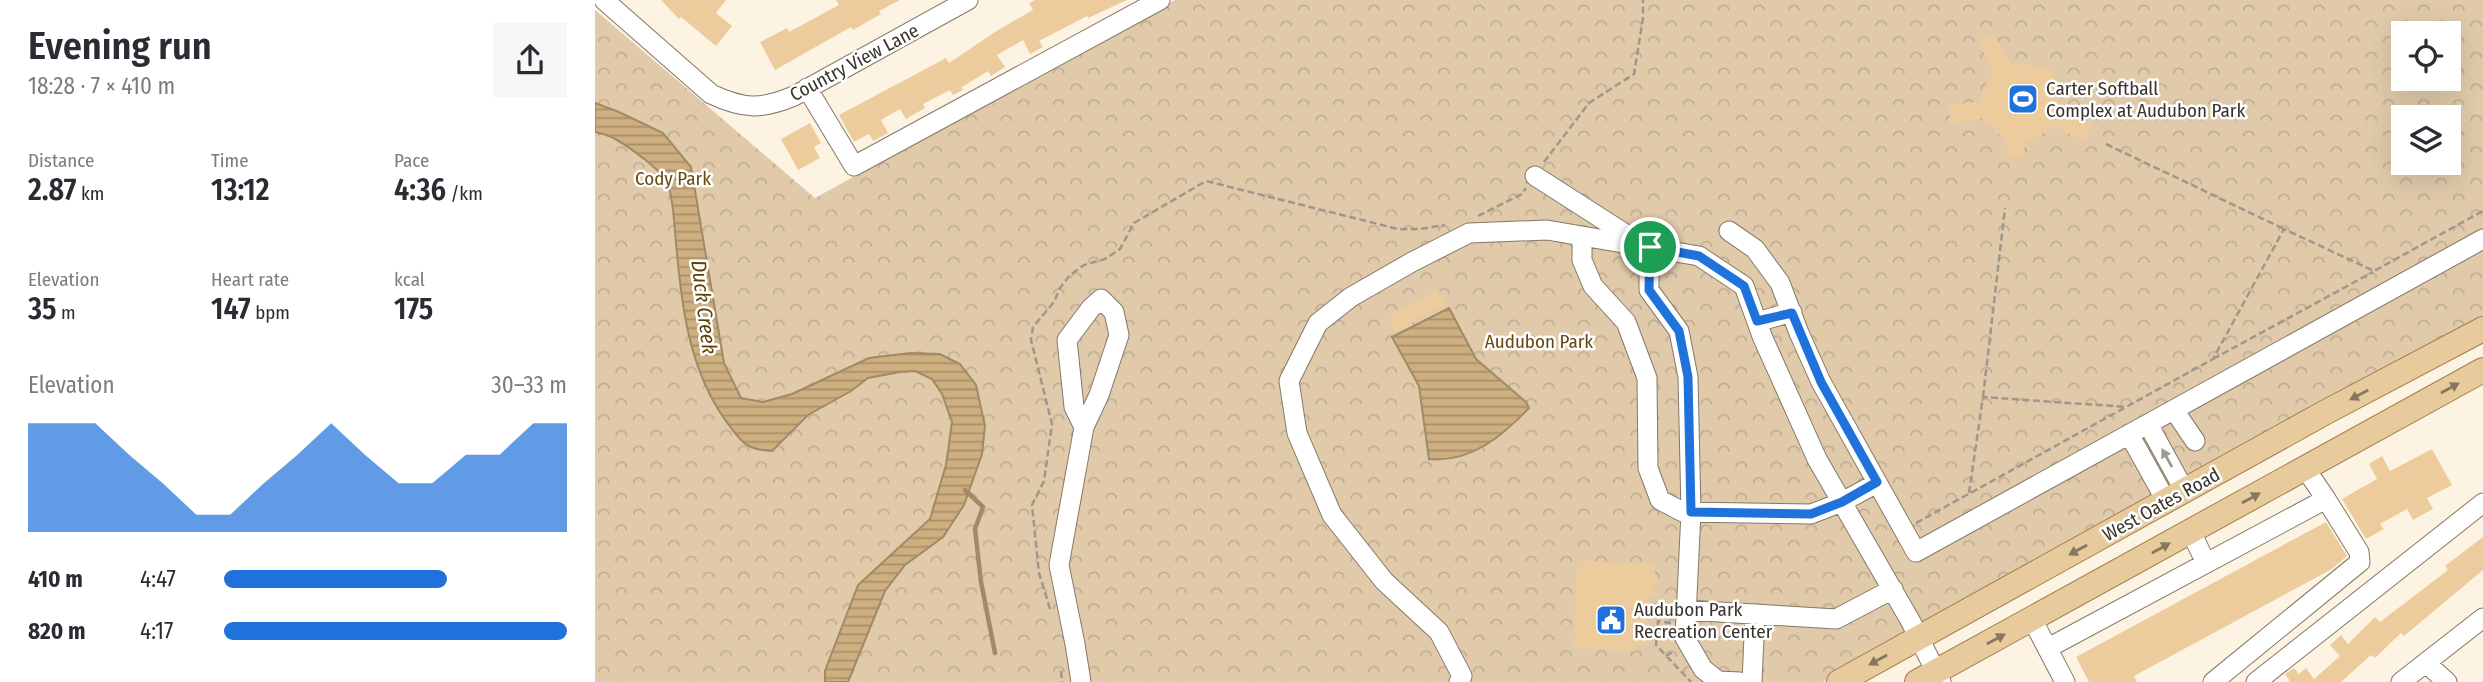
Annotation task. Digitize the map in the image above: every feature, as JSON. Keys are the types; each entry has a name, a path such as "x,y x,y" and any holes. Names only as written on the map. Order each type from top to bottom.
{"main road":[{"name":"West Oates Road","path":"1839,682 2483,328"},
{"name":"West Oates Road","path":"1931,679 2032,619 2483,370"},
{"path":"2326,412 2346,446"},
{"path":"2181,494 2191,532"}],"street":[{"name":"Country View Lane","path":"604,0 711,94 730,103 756,107 776,103 807,88 968,0"},
{"path":"807,88 854,166 1160,0"},
{"path":"1535,176 1647,247"},
{"path":"1459,682 1462,676 1439,632 1384,581 1332,515 1297,433 1289,381 1318,323 1351,297 1469,233 1547,230 1699,256 1744,286 1817,459 1893,589 1917,638 1931,679"},
{"path":"1729,231 1755,249 1780,283 1821,382 1916,552 2483,239"},
{"path":"1582,236 1582,260 1593,286 1626,322 1647,378 1648,468 1660,500 1683,512 1811,514 1842,502 1877,482"},
{"path":"1647,247 1649,290 1679,331 1688,377 1691,512 1685,638 1703,668 1718,681 1740,682"},
{"path":"1081,682 1076,644 1059,565 1084,427 1099,395 1119,335 1114,312 1101,299 1067,340 1074,407 1084,427"},
{"path":"1757,321 1792,313"},
{"path":"2174,410 2195,441"},
{"path":"2129,434 2164,497 2181,494 2182,486 2148,424"},
{"path":"2213,682 2360,562 2359,552 2305,468"},
{"path":"2047,648 2326,499"},
{"path":"2256,682 2483,503"},
{"path":"2191,532 2206,564"},
{"path":"1686,610 1836,619 1893,589"},
{"path":"1752,682 1755,614"},
{"path":"2402,682 2483,618"},
{"path":"2032,619 2065,682"},
{"path":"2427,664 2447,682"}],"path":[{"path":"1475,218 1521,194 1589,103 1635,74 1643,0"},
{"path":"2106,144 2374,271"},
{"path":"1053,619 1039,573 1032,505 1044,481 1052,424 1031,340 1033,327 1054,302 1070,275 1084,265 1105,258 1120,249 1134,223 1206,181 1398,229 1451,224"},
{"path":"1969,493 2005,208"},
{"path":"1913,525 2483,211"},
{"path":"2213,359 2284,229"},
{"path":"1983,397 2127,407"},
{"path":"1667,656 1691,682"},
{"path":"1061,669 1062,682"}],"green space":[{"name":"Audubon Park","path":"1175,0 2483,0 2483,324 2328,406 2274,426 2149,503 1823,682 595,682 595,10 815,198"}],"water":[{"name":"Duck Creek","path":"595,103 663,133 691,167 724,363 741,398 763,402 792,394 869,358 910,353 940,354 960,364 976,385 985,426 982,454 964,505 943,537 905,565 885,591 848,682 825,682 825,671 858,585 930,519 946,465 952,422 942,394 932,379 915,371 868,378 851,391 808,415 772,451 745,444 714,402 696,362 685,319 668,184 659,172 636,153 613,138 595,132"},
{"path":"1449,308 1476,359 1526,402 1529,408 1485,446 1459,457 1429,459 1419,386 1392,337"}],"building":[{"path":"661,0 726,0 716,13 732,26 716,46 681,17 679,19"},
{"path":"836,0 900,0 853,30 851,27 775,70 760,42 787,28 789,32 839,5"},
{"path":"1035,0 1127,0 1088,18 1087,16 1039,41 1043,47 1030,54 1023,40 997,55 1005,67 991,76 988,71 953,95 950,90 923,104 925,108 906,119 900,109 881,120 888,133 873,141 869,134 854,142 839,115 946,58 949,63 1033,10 1029,3"},
{"path":"1993,33 2010,63 2046,67 2054,75 2061,111 2092,125 2084,141 2055,127 2025,143 2023,158 2006,156 2007,142 1982,118 1951,124 1948,106 1979,101 1993,70 1978,42"},
{"path":"810,123 821,143 814,147 820,158 798,170 781,139"},
{"path":"1438,289 1447,304 1395,332 1387,318"},
{"path":"2432,449 2452,485 2427,498 2433,509 2413,520 2407,509 2380,524 2384,529 2366,539 2342,499 2377,479 2369,464 2382,456 2390,471"},
{"path":"2326,522 2347,556 2332,569 2134,676 2137,682 2089,682 2076,657"},
{"path":"2483,537 2483,570 2404,636 2401,633 2375,658 2371,655 2341,682 2288,682 2290,681 2285,674 2294,668 2299,674 2306,668 2314,679 2340,656 2330,645 2341,635 2348,644 2375,617 2380,622 2448,570 2445,566"},
{"name":"Audubon Park Recreation Center","path":"1577,561 1655,564 1654,597 1647,597 1646,644 1636,643 1635,651 1574,648"}],"waterway":[{"path":"965,490 983,507 975,529 981,582 995,653"}],"place":[{"name":"Carter Softball Complex at Audubon Park","path":"2023,99"},
{"name":"Audubon Park Recreation Center","path":"1611,620"}],"route":[{"path":"1650,247 1699,256 1744,286 1757,321 1792,313 1821,382 1877,482 1842,502 1811,514 1691,512 1688,377 1679,331 1649,290 1650,247"}],"park label":[{"name":"Cody Park","path":"673,178"}]}
